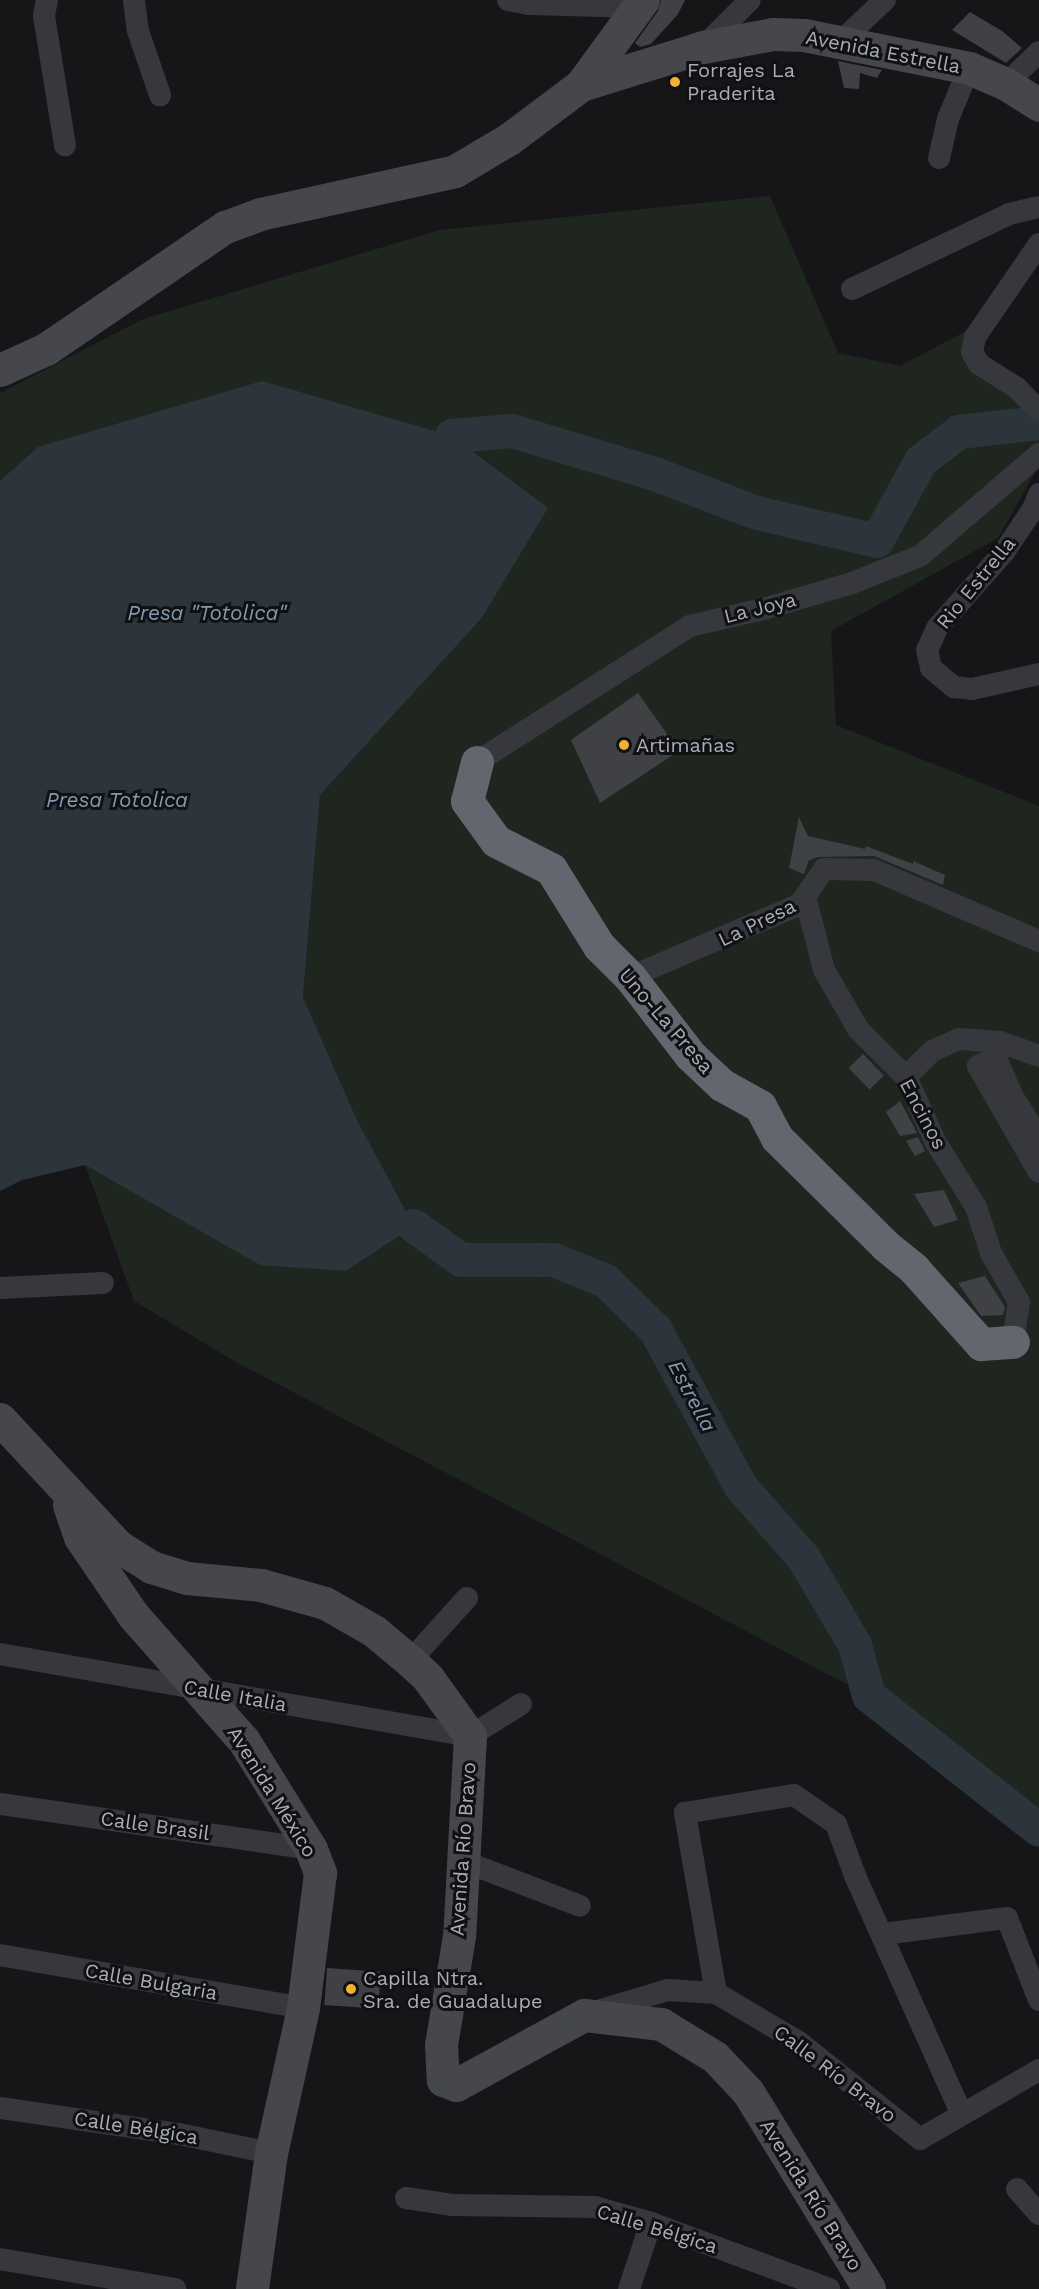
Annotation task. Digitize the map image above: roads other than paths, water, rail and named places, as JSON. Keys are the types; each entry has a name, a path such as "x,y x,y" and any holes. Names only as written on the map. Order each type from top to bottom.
{"highway":[{"name":"Uno-La Presa","path":"477,762 467,801 496,841 551,869 599,946 630,977 690,1055 722,1085 760,1106 777,1138 886,1246 914,1269 981,1344 1014,1342"}],"street":[{"path":"47,0 44,16 65,145"},
{"path":"134,0 138,31 160,96"},
{"path":"703,47 750,0"},
{"path":"841,41 885,0"},
{"path":"519,2 640,4"},
{"path":"0,370 46,349 225,228 260,214 455,171 509,139 581,85 640,4"},
{"name":"Avenida Estrella","path":"581,85 703,47 772,34 841,41 969,68 1006,84 1039,105"},
{"path":"1006,84 1039,52"},
{"path":"939,159 948,119 969,68"},
{"path":"852,289 1009,214 1039,207"},
{"path":"1039,244 975,337 972,352 979,364 1017,388 1039,411"},
{"name":"La Joya","path":"477,762 690,626 767,608 920,556 1039,454"},
{"name":"Rio Estrella","path":"1039,494 1004,552 937,628 927,650 931,668 954,687 972,689 1039,674"},
{"name":"La Presa","path":"630,977 735,936 800,904 824,869 874,870 1039,941"},
{"name":"Encinos","path":"805,896 824,970 858,1029 906,1077 935,1141 976,1207 991,1253 1019,1302 1014,1342"},
{"path":"906,1077 932,1051 959,1039 1000,1042 1039,1056"},
{"path":"1039,1138 1013,1097 996,1058 978,1066 1039,1172"},
{"path":"0,1287 103,1283"},
{"name":"Avenida Río Bravo","path":"0,1419 118,1546 151,1567 187,1578 261,1585 325,1603 375,1631 410,1660 428,1678 470,1736 459,1936 441,2045 442,2080 456,2085 464,2082 584,2015 661,2024 715,2057 748,2092 869,2289"},
{"name":"Avenida México","path":"63,1487 80,1536 133,1616 203,1691 244,1741 311,1849 320,1873 303,2008 271,2153 252,2289"},
{"path":"410,1660 467,1599"},
{"name":"Calle Italia","path":"0,1654 470,1736"},
{"path":"470,1736 521,1704"},
{"path":"716,1993 685,1813 794,1795 837,1824 856,1878 883,1934 961,2113"},
{"name":"Calle Brasil","path":"0,1804 311,1849"},
{"path":"463,1861 580,1906"},
{"path":"883,1934 1007,1918 1039,2000"},
{"name":"Calle Bulgaria","path":"0,1956 303,2008"},
{"name":"Calle Río Bravo","path":"584,2015 668,1990 716,1993 799,2042 920,2139 961,2113 1039,2070"},
{"name":"Calle Bélgica","path":"0,2108 179,2134 271,2153"},
{"path":"1017,2189 1039,2214"},
{"name":"Calle Bélgica","path":"406,2198 453,2205 594,2207 651,2223 829,2289"},
{"path":"629,2289 651,2223"},
{"path":"0,2259 175,2289"}],"water":[{"name":"Presa \"Totolica\"","path":"262,381 452,436 548,508 481,619 320,795 303,997 357,1120 414,1226 346,1271 260,1265 85,1165 22,1180 0,1191 0,481 38,447"}],"waterway":[{"path":"452,436 512,431 652,473 757,513 877,541 921,461 959,432 1039,423"},
{"name":"Estrella","path":"414,1226 461,1260 554,1260 606,1281 655,1329 741,1487 803,1557 855,1645 869,1696 1039,1830"}],"place":[{"name":"Forrajes La Praderita","path":"675,82"},
{"name":"Artimañas","path":"624,745"},
{"name":"Capilla Ntra. Sra. de Guadalupe","path":"351,1989"}],"water label":[{"name":"Presa Totolica","path":"117,800"}]}
